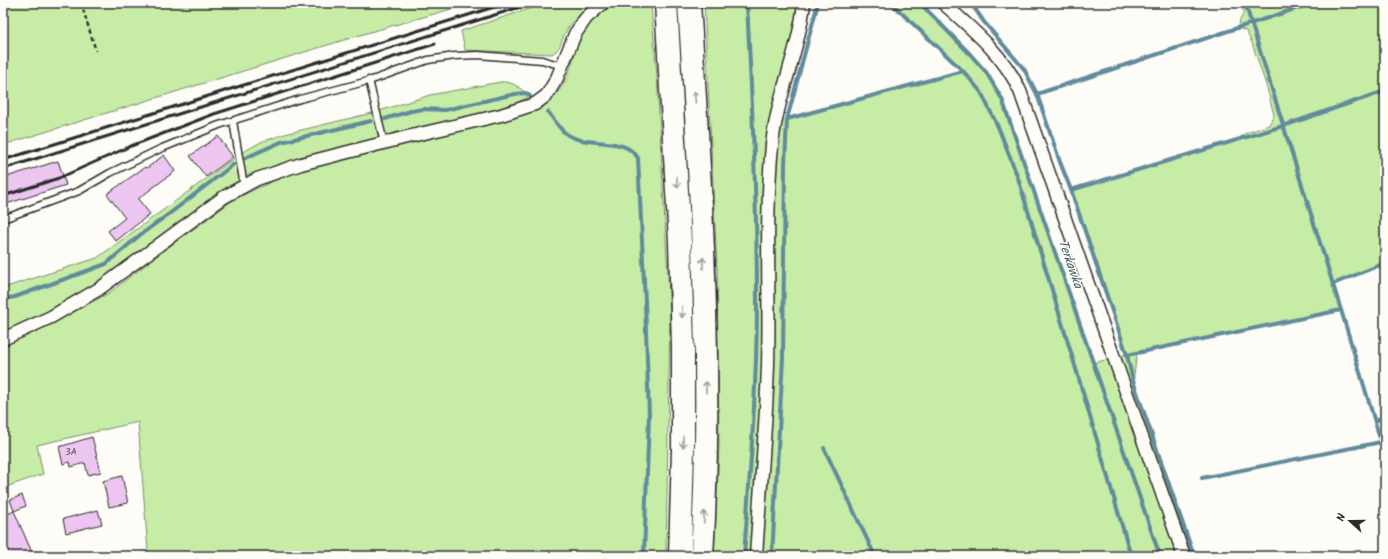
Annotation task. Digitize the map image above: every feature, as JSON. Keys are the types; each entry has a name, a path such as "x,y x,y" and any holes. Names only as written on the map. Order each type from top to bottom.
{"highway":[{"path":"666,3 675,143 682,295 683,442 680,556"},
{"path":"689,3 698,136 706,344 706,448 702,556"}],"street":[{"path":"3,339 51,317 99,289 224,197 257,179 301,164 501,115 535,104 547,95 557,78 574,34 586,18 602,3"},
{"path":"756,556 768,366 769,184 773,142 779,105 800,31 804,3"},
{"path":"943,3 998,56 1008,68 1020,91 1184,556"}],"lane":[{"path":"3,219 79,191 110,173 160,149 233,120 368,80 428,60 455,56 478,55 542,60 562,66"},
{"path":"368,80 384,143"},
{"path":"233,120 244,186"}],"path":[{"path":"81,3 96,51"}],"green space":[{"path":"3,3 473,3 370,32 3,145"},
{"path":"547,3 595,3 574,20 565,33 559,47 552,54 465,50 461,31"},
{"path":"615,3 651,3 657,77 670,314 666,556 131,556 148,551 138,422 37,445 43,474 3,488 3,346 51,324 109,293 232,201 255,189 292,173 536,111 550,101 560,90 570,69 577,45 586,28 599,15"},
{"path":"704,3 804,3 776,125 787,119 963,71 891,3 920,3 986,72 1002,99 1094,363 1127,354 1071,190 1239,139 1244,134 1269,125 1274,115 1267,88 1252,43 1246,31 1238,28 1244,13 1241,3 1385,3 1385,269 1382,270 1377,266 1333,284 1341,310 1137,353 1133,381 1194,556 714,556 719,447 717,267"},
{"path":"500,82 513,84 530,96 510,106 361,142 280,164 249,175 225,188 121,268 95,286 49,311 3,333 3,288 97,258 243,152 261,142 285,134 376,112 430,95"}],"building":[{"path":"218,136 233,157 206,177 190,156"},
{"path":"164,155 175,171 138,199 150,214 116,241 108,231 125,218 107,194"},
{"path":"58,161 66,185 3,205 3,178"},
{"path":"92,437 101,472 88,475 85,463 71,467 70,462 63,464 59,447"},
{"path":"122,476 128,503 109,507 103,481"},
{"path":"22,495 26,506 14,511 10,500"},
{"path":"98,510 102,524 66,533 63,519"},
{"path":"14,511 33,556 3,556 3,516"}],"waterway":[{"path":"744,556 751,461 757,334 755,190 747,3"},
{"path":"772,556 783,358 785,164 787,119 818,3"},
{"path":"891,3 963,71 981,92 999,129 1018,178 1131,556"},
{"name":"Terkawka","path":"920,3 986,72 1002,99 1160,556"},
{"path":"971,3 984,22 1024,69 1037,94 1127,355 1133,381 1194,556"},
{"path":"1245,3 1385,455"},
{"path":"1037,94 1313,3"},
{"path":"787,119 963,71"},
{"path":"1071,190 1283,126 1385,91"},
{"path":"385,119 411,111 423,109 445,110 515,94 526,93 530,96"},
{"path":"548,112 560,128 568,135 576,139 586,141 615,144 632,151 638,158 649,416 644,556"},
{"path":"243,159 281,142 371,121"},
{"path":"3,299 15,297 106,264 140,235 234,164"},
{"path":"1333,284 1385,263"},
{"path":"1127,355 1341,310"},
{"path":"1375,421 1385,417"},
{"path":"1202,478 1381,442"},
{"path":"824,448 875,556"}],"railway":[{"path":"3,160 507,3"},
{"path":"3,169 533,3"},
{"path":"3,196 59,178 131,146 214,114 435,44"}]}
